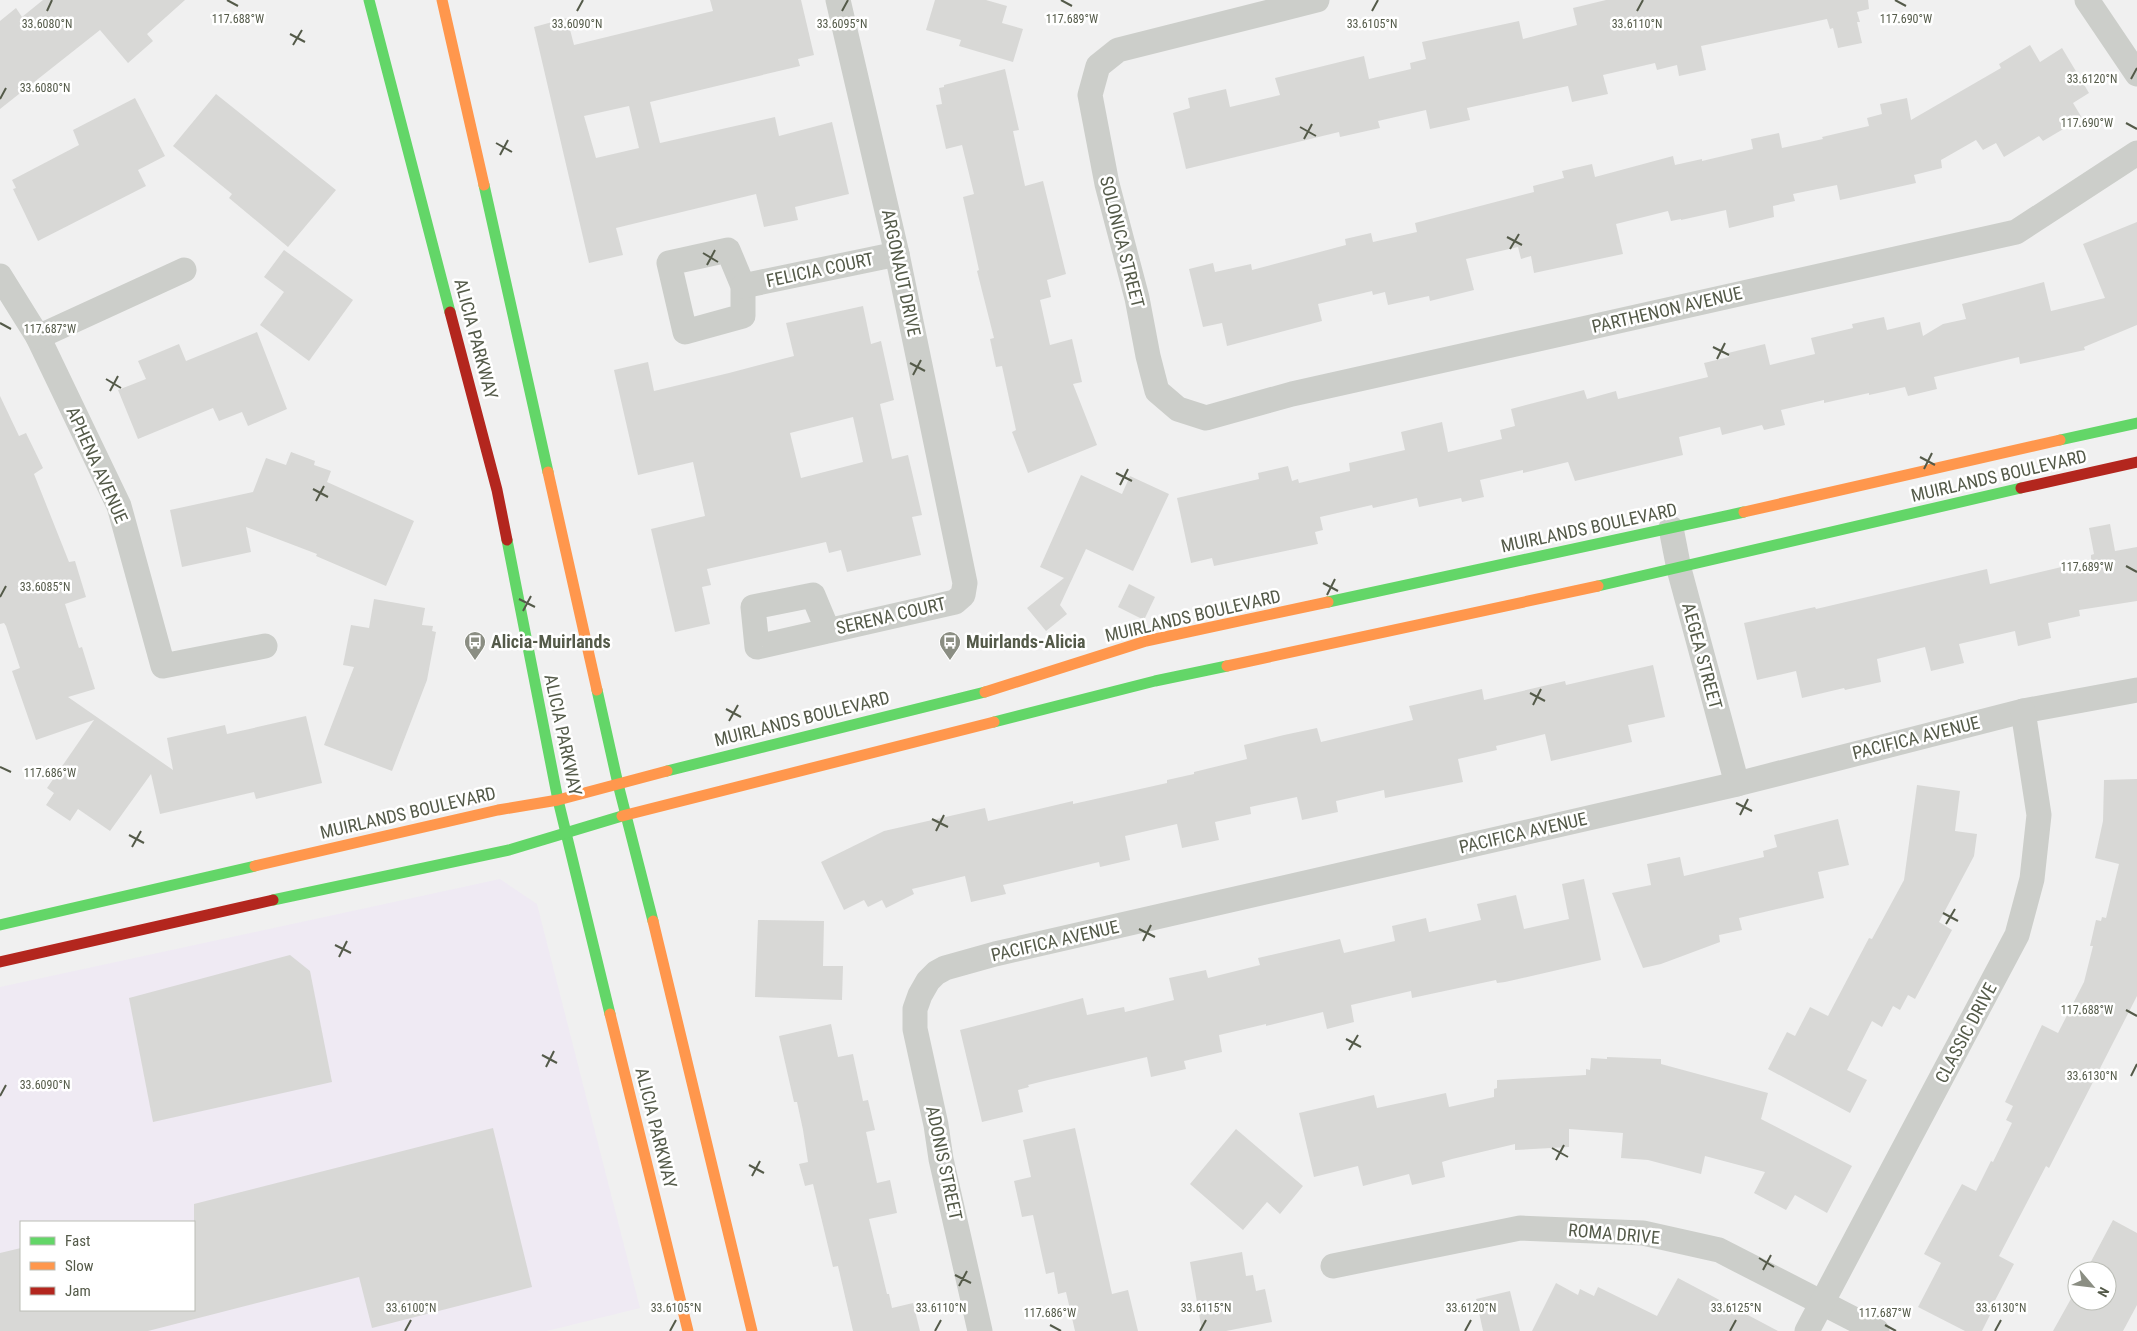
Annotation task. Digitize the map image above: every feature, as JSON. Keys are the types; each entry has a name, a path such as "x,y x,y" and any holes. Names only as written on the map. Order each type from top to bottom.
{"main road":[{"name":"ALICIA PARKWAY","path":"369,0 497,490 558,800 688,1331"},
{"path":"442,0 618,784 752,1331"},
{"name":"MUIRLANDS BOULEVARD","path":"0,925 488,813 558,800 980,694 1146,641 1671,528 2137,423"},
{"name":"MUIRLANDS BOULEVARD","path":"0,962 247,906 509,850 627,815 1155,681 1679,569 2137,462"}],"street":[{"name":"ARGONAUT DRIVE","path":"838,0 897,254 965,583 963,595 955,602"},
{"name":"SOLONICA STREET","path":"1178,409 1157,391 1137,298 1107,184 1090,95 1098,66 1118,50 1317,0"},
{"path":"2086,0 2137,74"},
{"name":"PARTHENON AVENUE","path":"1178,409 1206,418 1302,392 2016,232 2137,153"},
{"name":"FELICIA COURT","path":"743,286 897,254"},
{"path":"38,338 184,270"},
{"name":"APHENA AVENUE","path":"0,276 38,338 119,506 163,666 265,646"},
{"name":"AEGEA STREET","path":"1671,528 1679,569 1737,784"},
{"name":"SERENA COURT","path":"828,631 955,602"},
{"name":"PACIFICA AVENUE","path":"920,995 928,981 936,973 963,962 1737,784 2023,711 2137,690"},
{"name":"CLASSIC DRIVE","path":"1807,1331 2018,935 2032,880 2039,815 2023,711"},
{"name":"ADONIS STREET","path":"920,995 916,1009 915,1029 936,1125 941,1159 980,1331"},
{"name":"ROMA DRIVE","path":"1333,1266 1520,1228 1642,1233 1719,1250 1877,1331"}],"shaded area":[{"path":"500,879 537,904 640,1308 547,1331 0,1331 0,987"}],"building":[{"path":"43,0 185,0 147,34 153,41 128,63 100,30 0,109 0,21 16,8 22,17"},
{"path":"710,0 801,0 814,55 798,59 800,66 650,102 660,143 775,117 779,136 832,122 849,194 795,207 798,220 764,227 756,194 616,228 623,255 589,263 534,27 567,18 574,45 713,11","holes":["629,106 639,148 596,158 584,116"]},
{"path":"935,0 986,0 1007,6 1002,23 1023,29 1013,62 959,46 961,40 926,30"},
{"path":"1606,0 1868,0 1869,9 1857,12 1860,22 1857,22 1862,43 1838,48 1833,28 1830,29 1827,19 1701,46 1706,70 1679,76 1677,65 1657,70 1655,63 1603,75 1608,94 1572,102 1568,86 1467,108 1470,120 1430,129 1426,110 1378,121 1380,128 1340,137 1339,132 1186,169 1173,113 1190,108 1188,98 1226,89 1230,107 1280,95 1275,78 1364,56 1369,79 1411,69 1410,63 1426,59 1422,42 1519,21 1523,39 1577,25 1573,8"},
{"path":"2030,45 2040,62 2062,48 2089,93 2073,103 2082,118 2043,141 2039,136 2004,157 1996,143 1983,150 1976,140 1941,160 1942,168 1914,175 1916,183 1840,200 1837,185 1793,194 1795,201 1773,206 1774,217 1729,228 1726,210 1671,221 1668,211 1616,224 1623,254 1534,273 1531,256 1521,259 1518,247 1466,259 1474,290 1430,301 1429,296 1388,305 1385,292 1373,295 1372,291 1318,304 1322,321 1227,346 1222,323 1203,327 1189,269 1213,263 1215,272 1251,264 1252,270 1346,245 1345,239 1371,233 1373,242 1417,232 1415,223 1534,192 1533,186 1564,178 1562,171 1592,164 1595,177 1673,156 1675,165 1702,159 1702,161 1753,149 1751,139 1779,133 1782,148 1823,139 1822,137 1869,126 1867,118 1882,114 1880,104 1907,98 1911,120 2001,68 1999,64"},
{"path":"1005,69 1019,130 1013,131 1025,186 1043,181 1066,274 1047,280 1051,297 1040,300 1050,345 1072,339 1082,382 1073,384 1097,445 1028,473 1012,432 1016,430 1002,366 996,367 990,339 994,338 977,271 979,270 963,197 974,194 962,145 946,149 936,105 942,104 939,88 944,87 944,85"},
{"path":"216,94 336,190 288,247 229,198 232,194 173,146"},
{"path":"135,98 165,156 138,170 146,186 38,241 13,189 16,188 12,180 79,145 73,130"},
{"path":"2137,222 2137,325 2084,347 2085,350 2020,364 2019,357 1934,377 1937,389 1908,396 1905,387 1824,403 1824,400 1781,410 1785,425 1764,430 1762,425 1722,435 1720,427 1679,437 1683,455 1575,481 1568,462 1523,473 1523,470 1480,480 1484,497 1462,502 1461,498 1419,507 1417,498 1373,508 1372,505 1320,517 1323,530 1315,532 1318,544 1214,566 1212,558 1191,563 1177,498 1259,479 1258,473 1288,466 1292,481 1298,479 1299,483 1350,471 1349,463 1405,450 1401,432 1442,422 1448,452 1502,439 1500,430 1515,426 1511,409 1584,390 1587,399 1616,391 1618,399 1708,377 1704,363 1729,357 1728,353 1765,344 1770,365 1815,354 1811,338 1853,328 1852,324 1884,317 1887,330 1920,322 1923,336 1943,324 1966,319 1962,304 2044,282 2051,311 2105,298 2083,244"},
{"path":"284,250 353,300 309,361 260,325 284,292 264,277"},
{"path":"863,306 871,344 881,341 894,400 880,404 892,459 908,455 922,515 912,517 921,555 847,572 841,550 829,553 826,542 707,569 711,585 702,587 710,624 675,632 651,529 705,516 693,462 638,475 614,370 648,362 654,391 794,356 786,323","holes":["853,417 863,462 801,478 790,433"]},
{"path":"257,332 287,409 248,426 242,412 219,421 213,408 138,439 118,390 146,379 138,361 179,344 186,361"},
{"path":"0,396 19,436 26,433 43,468 34,474 69,562 75,561 86,597 65,604 79,648 82,647 95,689 68,697 173,770 167,738 225,725 227,734 306,716 322,783 256,799 254,792 160,814 151,774 110,831 78,809 70,821 46,805 54,793 47,788 94,720 36,740 12,671 20,668 6,626 4,623 0,624"},
{"path":"291,452 315,461 314,465 331,471 327,482 414,521 386,586 316,556 317,554 246,527 251,552 182,567 170,510 253,492 266,458 286,465"},
{"path":"1081,475 1122,494 1130,476 1169,494 1133,571 1086,549 1060,605 1067,614 1046,631 1027,608 1064,578 1040,567"},
{"path":"2110,524 2115,551 2137,547 2137,601 2079,610 2080,616 2048,623 2051,638 2018,646 2015,631 1959,644 1964,663 1931,671 1925,647 1877,659 1881,682 1845,690 1844,688 1802,698 1796,671 1757,680 1744,623 1815,607 1816,609 1987,569 1990,584 2091,560 2091,555 2094,554 2089,528"},
{"path":"1129,584 1155,597 1144,620 1118,607"},
{"path":"374,599 425,608 422,625 433,626 432,631 436,632 427,680 392,771 324,745 354,667 343,665 351,625 369,628"},
{"path":"1653,665 1665,717 1628,725 1632,742 1551,761 1545,734 1496,746 1497,750 1458,759 1463,782 1385,798 1384,790 1336,801 1338,812 1302,820 1297,797 1250,807 1251,814 1215,822 1219,840 1182,848 1177,824 1125,836 1130,860 1100,867 1099,862 1003,885 1006,894 971,902 965,876 912,889 914,894 886,908 882,900 868,907 864,900 844,910 821,862 884,831 985,808 988,821 1073,801 1073,804 1167,783 1167,780 1247,759 1244,745 1284,735 1317,728 1321,742 1413,720 1409,706 1482,689 1484,700 1565,681 1566,685"},
{"path":"2137,779 2137,996 2049,1168 2046,1166 1999,1256 2014,1264 1988,1314 1990,1315 1982,1331 1965,1331 1918,1307 1941,1263 1924,1254 1962,1184 1976,1191 1991,1161 1993,1162 2012,1123 2006,1120 2013,1106 2005,1102 2042,1025 2058,1033 2084,982 2093,946 2090,946 2096,920 2101,921 2102,917 2106,918 2119,864 2095,858 2103,821 2104,780"},
{"path":"1917,785 1960,791 1955,831 1977,834 1974,856 1939,922 1952,930 1915,999 1908,995 1900,1010 1893,1006 1882,1027 1872,1021 1847,1070 1867,1080 1850,1113 1768,1069 1787,1032 1795,1036 1810,1007 1828,1016 1869,938 1872,939 1904,880"},
{"path":"1838,819 1849,865 1818,872 1824,898 1739,918 1742,930 1719,935 1720,942 1661,964 1643,968 1612,893 1651,885 1647,864 1680,857 1684,876 1764,857 1763,851 1777,847 1774,835"},
{"path":"1584,879 1601,960 1505,982 1497,983 1496,980 1412,998 1411,991 1351,1005 1354,1022 1327,1029 1323,1012 1219,1035 1222,1052 1184,1061 1186,1069 1151,1077 1147,1057 1028,1085 1029,1087 1018,1090 1023,1112 982,1122 960,1030 1083,998 1087,1015 1124,1007 1125,1012 1174,1000 1169,978 1206,970 1208,978 1260,965 1258,958 1340,939 1344,953 1395,941 1392,926 1426,918 1429,932 1481,920 1477,904 1516,895 1524,929 1569,919 1562,884"},
{"path":"758,920 824,921 823,966 843,966 842,1000 755,997"},
{"path":"290,955 310,971 332,1082 153,1122 129,998"},
{"path":"831,1024 838,1057 853,1054 863,1101 868,1100 875,1130 866,1132 877,1183 890,1180 897,1213 869,1219 887,1294 889,1294 892,1308 913,1303 920,1331 853,1331 838,1266 833,1267 813,1184 805,1186 799,1164 808,1162 803,1130 797,1102 794,1102 779,1036"},
{"path":"1607,1057 1661,1059 1661,1064 1768,1093 1761,1119 1852,1166 1827,1213 1795,1195 1786,1210 1754,1193 1765,1172 1705,1156 1701,1174 1648,1160 1621,1158 1623,1133 1569,1129 1569,1147 1515,1150 1515,1144 1452,1159 1442,1162 1445,1177 1412,1185 1409,1174 1363,1186 1358,1166 1314,1177 1299,1113 1374,1095 1377,1108 1446,1093 1449,1107 1494,1097 1497,1080 1586,1075 1586,1069 1590,1070 1591,1058 1607,1059"},
{"path":"493,1128 532,1287 372,1328 359,1277 148,1331 0,1331 0,1253 20,1248 20,1311 195,1311 194,1204"},
{"path":"1075,1128 1112,1294 1128,1290 1138,1331 1075,1331 1066,1292 1058,1294 1054,1272 1046,1274 1033,1215 1022,1217 1014,1181 1031,1177 1023,1140"},
{"path":"1236,1129 1303,1186 1280,1214 1267,1202 1243,1230 1190,1184"},
{"path":"2113,1220 2137,1233 2137,1305 2123,1331 2053,1331 2067,1306 2067,1311 2117,1311 2117,1261 2091,1261"},
{"path":"1242,1252 1246,1276 1253,1275 1256,1291 1265,1289 1272,1322 1226,1331 1202,1331 1190,1262"},
{"path":"1678,1278 1778,1331 1532,1331 1556,1283 1578,1295 1580,1289 1594,1296 1598,1287 1657,1316"},
{"path":"1510,1291 1520,1331 1483,1331 1476,1299"}],"traffic: fast":[{"path":"369,0 450,312"},
{"path":"484,185 548,472"},
{"path":"2060,440 2137,423"},
{"path":"1598,586 2021,488"},
{"path":"1328,602 1744,512"},
{"path":"507,540 558,800 610,1014"},
{"path":"994,722 1155,681 1227,666"},
{"path":"597,690 618,784 653,921"},
{"path":"667,771 985,692"},
{"path":"273,900 509,850 622,816"},
{"path":"0,925 255,866"}],"traffic: slow":[{"path":"442,0 484,185"},
{"path":"1744,512 2060,440"},
{"path":"548,472 597,690"},
{"path":"1227,666 1598,586"},
{"path":"985,692 1146,641 1328,602"},
{"path":"622,816 994,722"},
{"path":"255,866 498,810 558,800 667,771"},
{"path":"653,921 752,1331"},
{"path":"610,1014 688,1331"}],"traffic: jam":[{"path":"450,312 497,490 507,540"},
{"path":"2021,488 2137,462"},
{"path":"0,962 273,900"}],"place":[{"name":"Alicia-Muirlands","path":"475,661"},
{"name":"Muirlands-Alicia","path":"950,661"}]}
